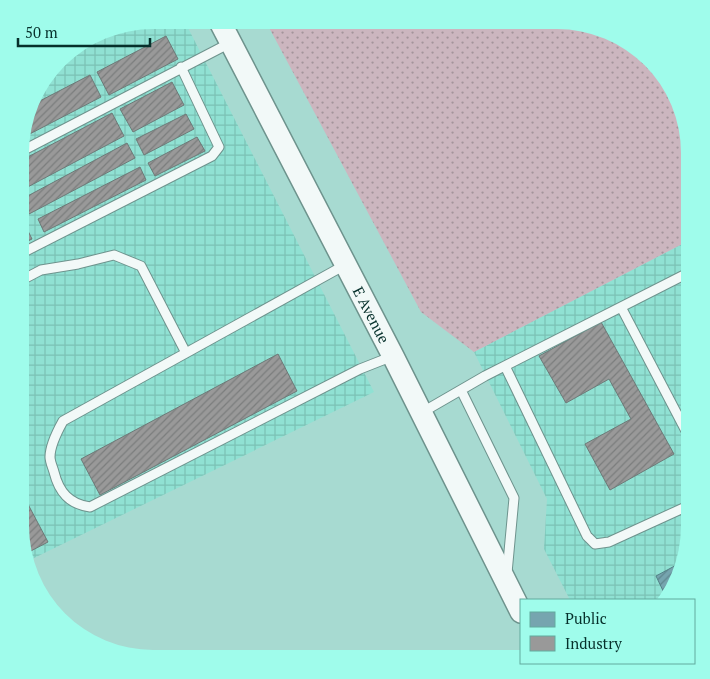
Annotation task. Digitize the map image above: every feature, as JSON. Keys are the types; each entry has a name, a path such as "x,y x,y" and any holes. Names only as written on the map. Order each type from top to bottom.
{"street":[{"name":"E Avenue","path":"223,29 392,356 520,610"}],"lane":[{"path":"29,147 230,43"},
{"path":"29,250 212,156 219,147 181,67"},
{"path":"29,276 41,270 78,264 114,255 141,266 186,353"},
{"path":"345,265 63,421 58,430 50,457 56,479 64,496 78,505 90,507 360,370 392,356"},
{"path":"421,413 505,366 681,277"},
{"path":"621,307 681,419"},
{"path":"505,366 587,536 595,544 609,542 681,508"},
{"path":"461,390 514,498 506,583"}],"shaded area":[{"path":"145,29 189,29 374,392 33,558 29,534 30,137 38,105 54,77 65,65 84,50 105,38 121,33"},
{"path":"270,29 565,29 581,31 605,38 633,54 656,77 675,113 681,145 681,245 474,352 421,312"},
{"path":"681,245 681,534 675,566 658,599 569,599 544,549 547,499 474,352"}],"building: Public":[{"path":"675,566 663,591 656,576"}],"building: Industry":[{"path":"166,36 178,59 109,95 97,72"},
{"path":"90,75 101,97 30,134 40,101"},
{"path":"172,82 184,105 133,132 120,109"},
{"path":"112,113 124,136 29,186 29,156"},
{"path":"186,114 194,129 144,155 136,139"},
{"path":"197,137 205,151 155,176 148,163"},
{"path":"127,143 135,158 29,214 29,195"},
{"path":"140,167 146,180 44,232 38,219"},
{"path":"601,322 674,454 610,490 585,444 631,419 609,379 566,403 539,356"},
{"path":"278,354 297,391 100,495 81,459"},
{"path":"29,506 48,542 31,551"}]}
